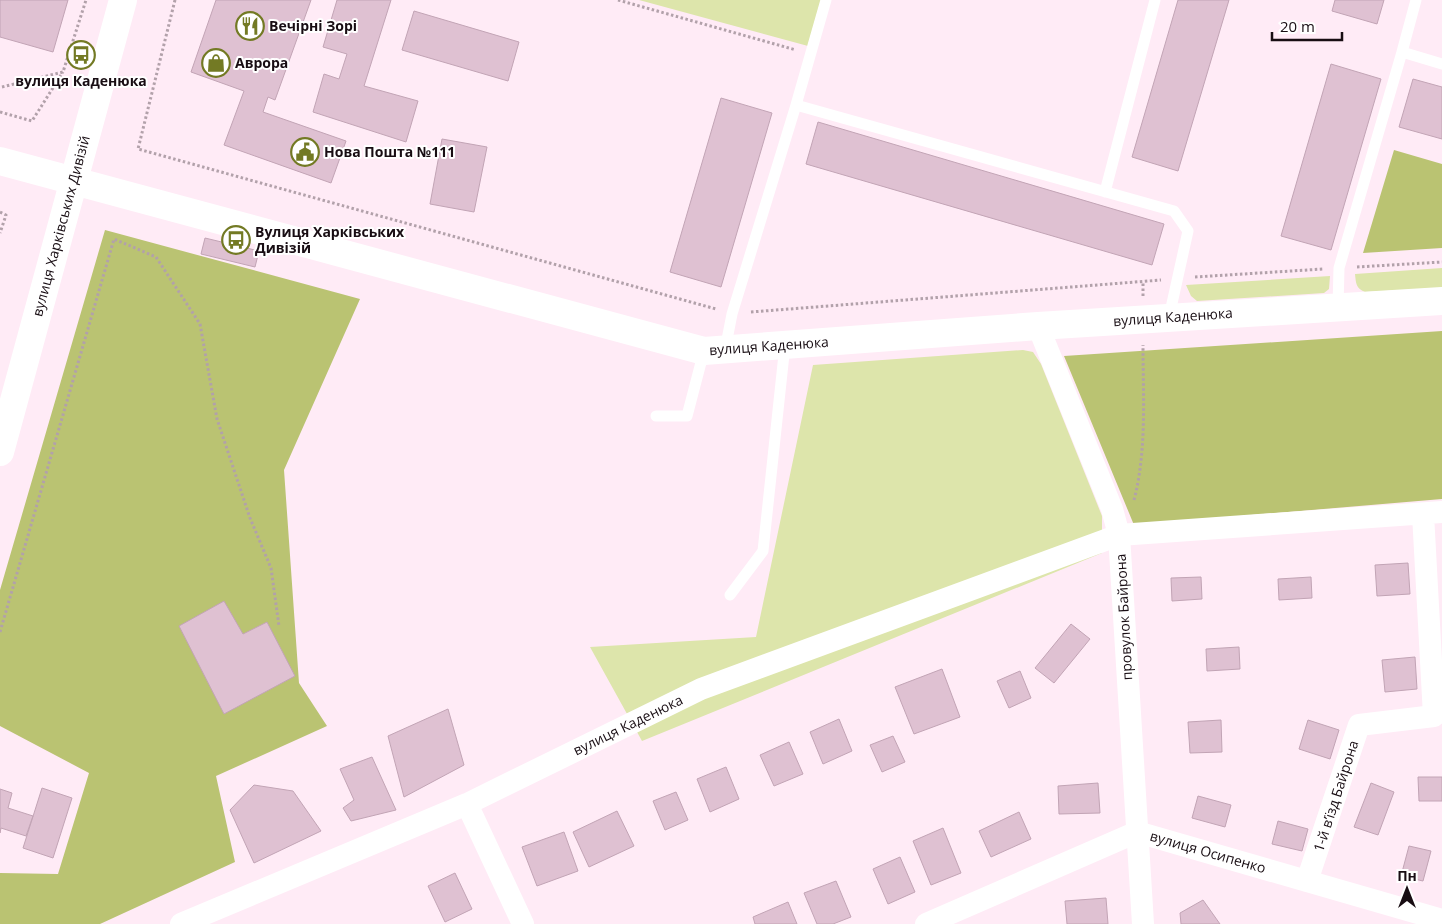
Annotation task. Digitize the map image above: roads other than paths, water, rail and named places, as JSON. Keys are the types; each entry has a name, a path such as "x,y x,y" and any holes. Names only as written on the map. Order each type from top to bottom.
{"street":[{"name":"вулиця Харківських Дивізій","path":"0,452 122,0"},
{"name":"вулиця Каденюка","path":"0,161 73,182 715,351 1038,326 1442,301"},
{"name":"провулок Байрона","path":"1038,326 1112,509 1119,535 1143,924"},
{"name":"вулиця Каденюка","path":"181,924 467,804 701,688 1119,535 1433,513"},
{"name":"1-й в’їзд Байрона","path":"1307,881 1359,725 1438,716 1433,513"},
{"path":"467,804 523,924"},
{"name":"вулиця Осипенко","path":"926,924 1136,832 1442,920"}],"lane":[{"path":"656,416 687,416 732,314 826,0"},
{"path":"1105,192 1155,0"},
{"path":"1338,307 1339,268 1416,0"},
{"path":"1402,52 1442,64"},
{"path":"796,105 1174,211 1188,230 1169,317"},
{"path":"730,595 762,551 785,345"}],"place":[{"name":"Вечірні Зорі","path":"250,26"},
{"name":"вулиця Каденюка","path":"81,55"},
{"name":"Аврора","path":"216,63"},
{"name":"Нова Пошта №111","path":"305,152"},
{"name":"Вулиця Харківських Дивізій","path":"236,240"}]}
